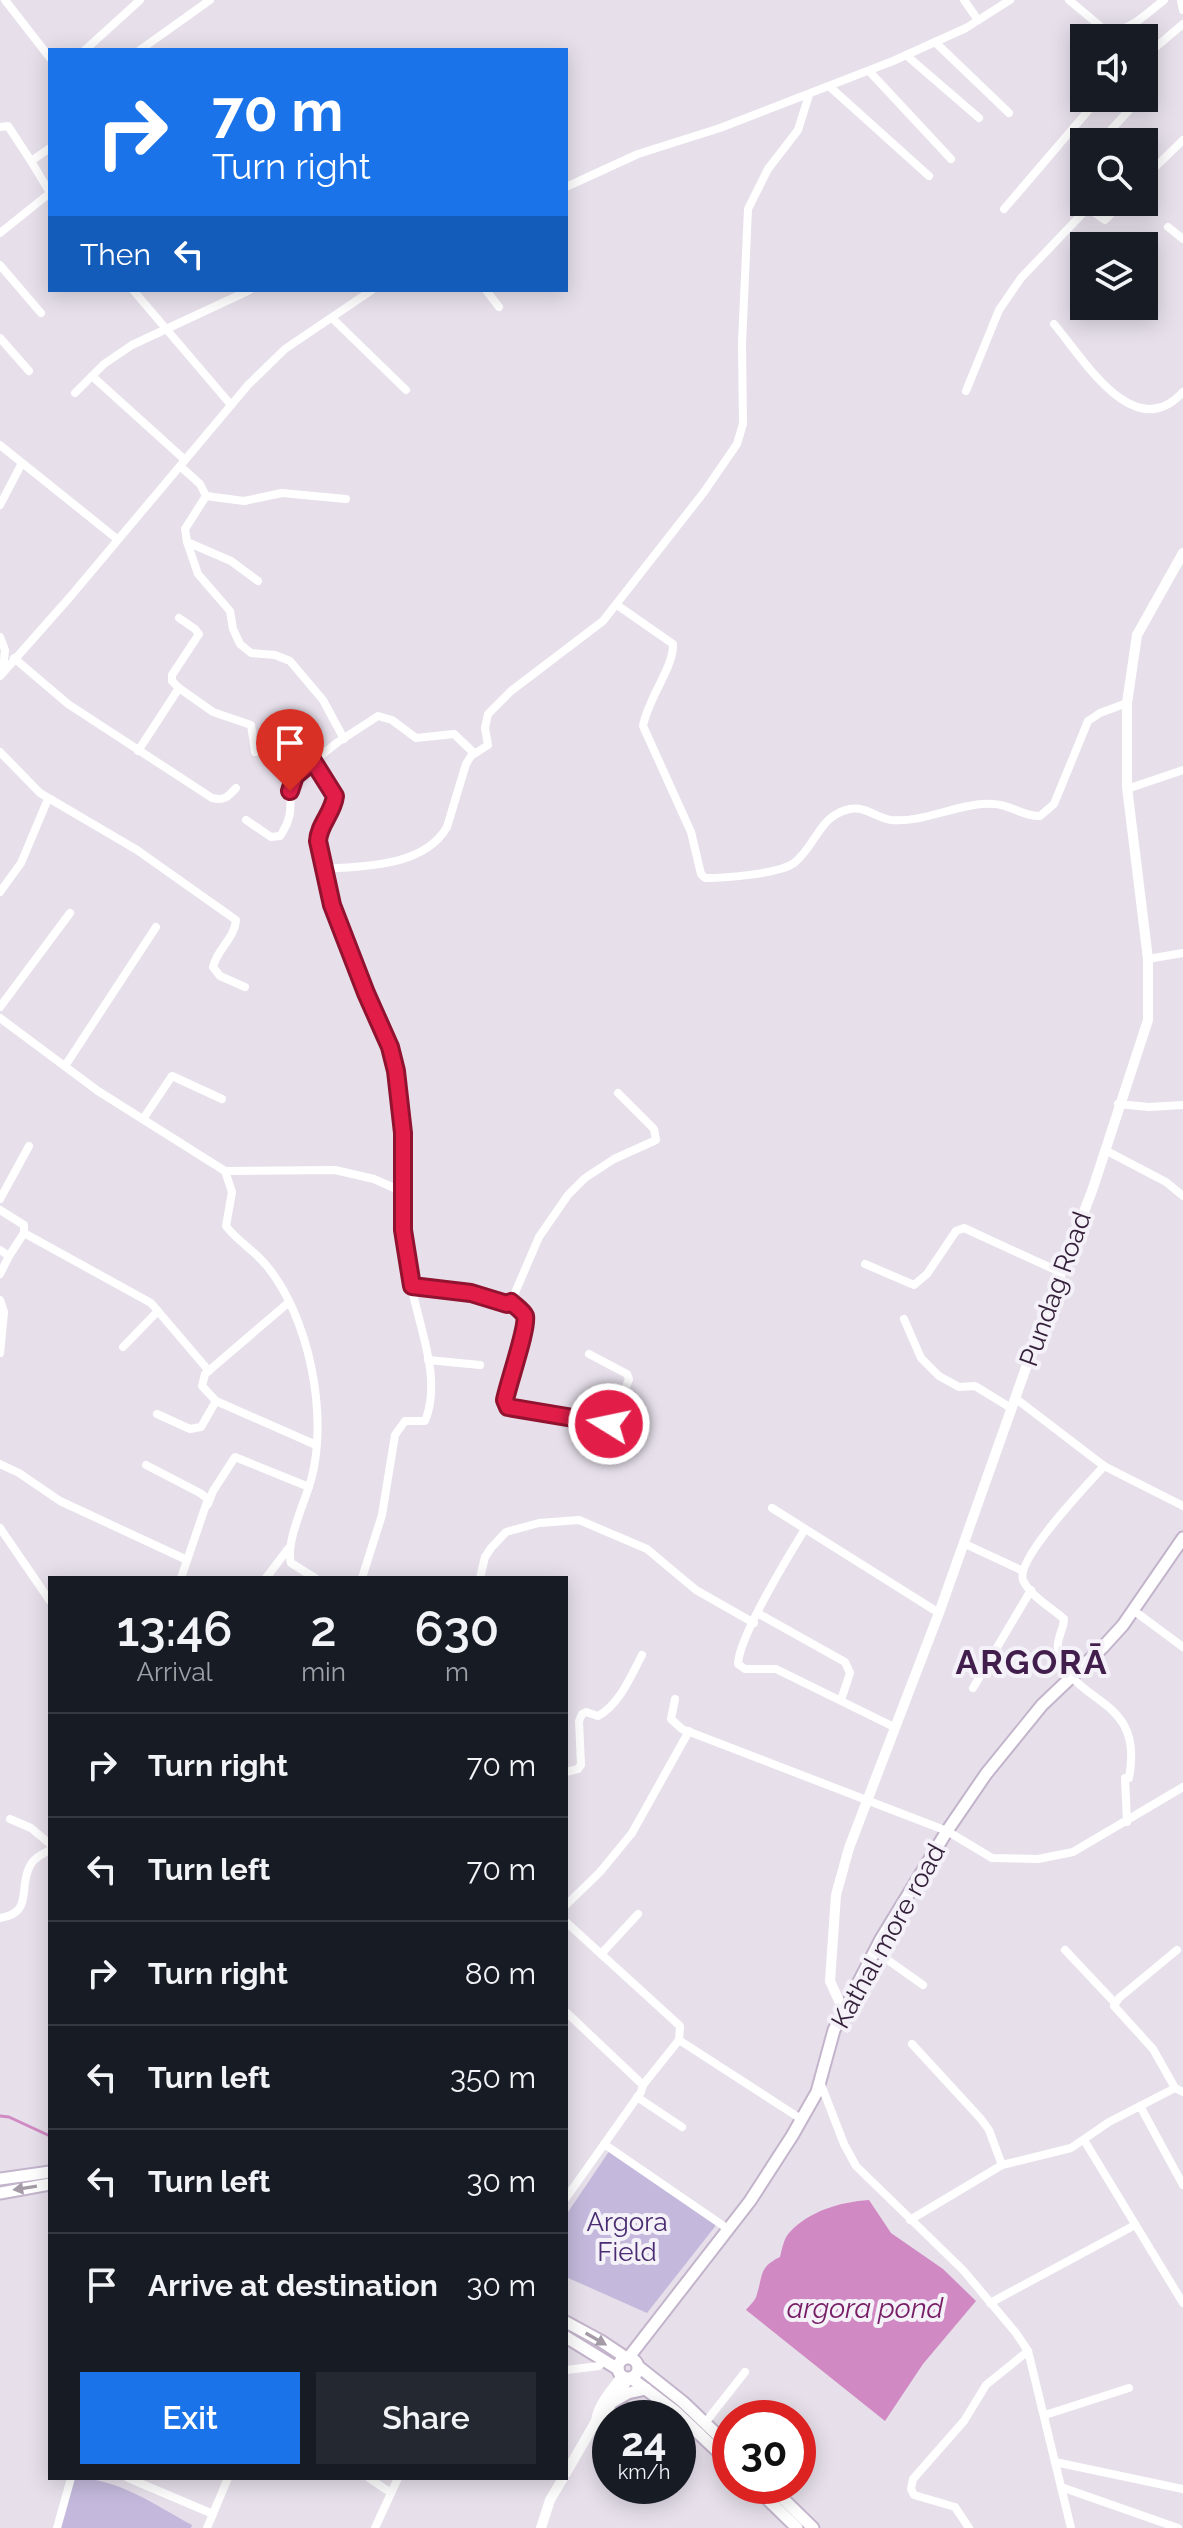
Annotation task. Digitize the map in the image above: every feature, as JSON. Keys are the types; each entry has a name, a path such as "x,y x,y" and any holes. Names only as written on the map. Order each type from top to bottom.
{"main road":[{"name":"Kathal more road","path":"627,2357 750,2201 801,2119 817,2092 834,2030 875,1951 947,1831 1015,1737 1070,1677 1103,1647 1133,1610 1183,1538"},
{"path":"0,2179 48,2172"},
{"path":"0,2193 48,2184"},
{"path":"568,2323 634,2358 639,2367 712,2430"},
{"path":"568,2338 646,2389 712,2446"},
{"path":"625,2375 618,2364 627,2357"},
{"path":"625,2375 636,2375 639,2367"},
{"path":"616,2400 646,2389"},
{"path":"772,2504 797,2528"},
{"path":"788,2504 813,2528"}],"street":[{"path":"5,0 48,55"},
{"path":"87,48 140,0"},
{"path":"143,48 210,0"},
{"path":"964,0 978,20"},
{"path":"568,186 638,154 720,128 869,71 935,42 1010,0"},
{"path":"1069,0 1106,31 1113,32 1132,24 1164,0"},
{"path":"1181,0 1183,10"},
{"path":"1158,45 1183,24"},
{"path":"935,42 1009,113"},
{"path":"906,55 979,118"},
{"path":"869,71 951,159"},
{"path":"830,87 929,176"},
{"path":"324,869 407,858 432,843 447,827 466,764 474,753 488,745 486,720 495,707 595,628 617,605 737,444 743,431 742,343 748,209 768,169 798,130 809,95"},
{"path":"1004,209 1087,112"},
{"path":"1113,128 1127,112"},
{"path":"0,127 8,126 48,190"},
{"path":"1158,164 1183,140"},
{"path":"31,161 48,149"},
{"path":"0,233 48,193"},
{"path":"966,391 994,320 1021,278 1080,216"},
{"path":"1168,227 1183,239"},
{"path":"0,265 41,313"},
{"path":"135,292 231,405"},
{"path":"75,393 116,355 166,328 246,292"},
{"path":"1,674 70,597 231,405 285,349 369,292"},
{"path":"488,292 499,307"},
{"path":"332,318 406,390"},
{"path":"1054,324 1106,386 1127,404 1161,408 1173,403 1183,392"},
{"path":"0,338 29,371"},
{"path":"92,376 182,463 206,496"},
{"path":"0,445 117,539"},
{"path":"0,505 22,463"},
{"path":"206,496 244,501 282,493 346,499"},
{"path":"206,496 185,529 198,574 230,611 240,644 251,653 281,656 290,661 323,700 344,739"},
{"path":"187,542 231,561 258,581"},
{"name":"Pundag Road","path":"844,2012 830,1981 836,1895 865,1801 939,1613 1062,1273 1148,1020 1148,959 1127,789 1127,703 1141,623 1183,553"},
{"path":"617,605 673,644 669,662 646,712 643,726 691,832 701,874 705,878 787,867 799,858 828,820 849,809 859,809 891,820 993,804 1040,816 1054,804 1088,721 1127,703"},
{"path":"179,618 199,634 172,675 172,681 213,712 251,725 255,752"},
{"path":"0,637 5,650 1,674"},
{"path":"14,658 68,704 212,798 227,798 236,788"},
{"path":"138,751 179,688"},
{"path":"246,820 271,837 280,836 292,811 292,779 378,716 383,716 416,738 454,734 474,753"},
{"path":"0,752 48,799 114,836 236,920 234,931 214,960 213,967 220,976 245,987"},
{"path":"313,761 335,796 318,834 332,905 393,1057 403,1123 403,1230 428,1360 431,1401 421,1423 405,1421 395,1435 382,1515 363,1576"},
{"path":"1127,789 1183,770"},
{"path":"0,892 21,863 48,799"},
{"path":"0,1007 70,913"},
{"path":"65,1066 156,927"},
{"path":"1148,959 1183,953"},
{"path":"0,1018 65,1066 225,1171 335,1170 374,1179 403,1192"},
{"path":"143,1119 172,1076 222,1099"},
{"path":"511,1302 539,1237 568,1195 585,1178 614,1159 656,1140 654,1129 618,1093"},
{"path":"1118,1104 1149,1107 1183,1105"},
{"path":"0,1199 29,1146"},
{"path":"1105,1150 1166,1182 1183,1196"},
{"path":"225,1171 232,1192 226,1226 266,1265 305,1338 314,1375 316,1445 309,1487 288,1549 268,1576"},
{"path":"0,1210 24,1225 24,1233 0,1274"},
{"path":"865,1264 909,1284 919,1284 956,1231 964,1228 1062,1273"},
{"path":"24,1233 138,1294 158,1311 209,1371"},
{"path":"0,1250 9,1256"},
{"path":"412,1286 471,1293 507,1304 511,1302"},
{"path":"0,1300 4,1312 0,1353"},
{"path":"511,1302 525,1320 508,1386 505,1402 508,1407 611,1423 615,1420 629,1379 627,1374 589,1354"},
{"path":"288,1303 209,1371 202,1386 216,1401 316,1445"},
{"path":"123,1347 158,1311"},
{"path":"904,1319 921,1358 939,1376 959,1387 975,1386 1013,1403 1104,1466 1183,1506"},
{"path":"428,1360 480,1365"},
{"path":"157,1414 196,1429 206,1421 216,1401"},
{"path":"182,1576 213,1491 235,1457 309,1487"},
{"path":"0,1464 60,1501 187,1560"},
{"path":"146,1465 200,1493 208,1499 207,1505"},
{"path":"1104,1466 1057,1518 1023,1571 1023,1580 1064,1619 1057,1645 1070,1677 1120,1715 1133,1756 1127,1778 1127,1822"},
{"path":"772,1508 939,1613"},
{"path":"480,1576 485,1557 501,1536 539,1523 579,1520 647,1549 696,1590 845,1662 850,1673 841,1700"},
{"path":"0,1528 48,1598"},
{"path":"805,1529 756,1618 737,1660 739,1666 745,1669 776,1669 894,1727"},
{"path":"963,1543 1023,1571"},
{"path":"288,1549 291,1563 312,1576"},
{"path":"973,1688 1031,1590"},
{"path":"1133,1610 1183,1647"},
{"path":"568,1772 581,1765 579,1721 582,1714 586,1712 598,1716 606,1711 618,1697 642,1655"},
{"path":"675,1699 671,1719 689,1731 947,1831 992,1858 1038,1859 1073,1852 1183,1787"},
{"path":"568,1903 607,1864 632,1833 689,1731"},
{"path":"10,1819 31,1828 48,1842"},
{"path":"0,1918 10,1916 21,1906 28,1869 35,1859 48,1851"},
{"path":"601,1954 638,1914"},
{"path":"568,1924 680,2026 679,2040 643,2085 568,2195"},
{"path":"910,2220 1002,2165 1062,2151 1140,2106 1179,2090 1153,2049 1065,1950"},
{"path":"1115,2003 1177,1950"},
{"path":"875,1951 923,1985"},
{"path":"568,2014 643,2085"},
{"path":"679,2040 801,2119"},
{"path":"912,2044 981,2119 989,2130 1002,2165"},
{"path":"819,2081 856,2166 963,2270 1028,2351 1071,2528"},
{"path":"637,2097 682,2127"},
{"path":"1140,2106 1183,2185"},
{"path":"1084,2140 1183,2303"},
{"path":"604,2144 728,2229"},
{"path":"990,2303 1135,2225"},
{"path":"969,2528 955,2507 914,2495 911,2489 913,2479 964,2421 986,2385 1028,2351"},
{"path":"568,2370 599,2366 604,2360"},
{"path":"705,2423 745,2372"},
{"path":"614,2400 625,2375"},
{"path":"605,2400 625,2375"},
{"path":"1045,2415 1129,2388"},
{"path":"568,2471 592,2428"},
{"path":"1055,2462 1183,2489"},
{"path":"57,2528 70,2480"},
{"path":"133,2480 213,2514"},
{"path":"207,2528 227,2480"},
{"path":"372,2480 391,2493"},
{"path":"375,2528 397,2480"},
{"path":"541,2528 550,2500 562,2480"},
{"path":"1061,2487 1178,2528"}],"green space":[{"name":"Argora Field","path":"612,2147 717,2224 647,2313 568,2278 568,2212"},
{"path":"73,2480 94,2480 121,2488 192,2525 191,2528 58,2528"}],"water":[{"name":"argora pond","path":"869,2200 891,2233 943,2269 976,2301 923,2364 885,2421 746,2310 756,2296 765,2268 780,2257 786,2238 797,2225 826,2209"}],"waterway":[{"path":"0,2116 48,2135"}],"district":[{"name":"ARGORĀ","path":"1032,1662"}],"route":[{"path":"290,791 295,776 313,761 335,796 318,834 318,841 332,905 390,1047 396,1071 403,1133 403,1230 412,1286 471,1293 507,1304 511,1302 523,1314 524,1331 505,1400 508,1407 609,1424"}]}
